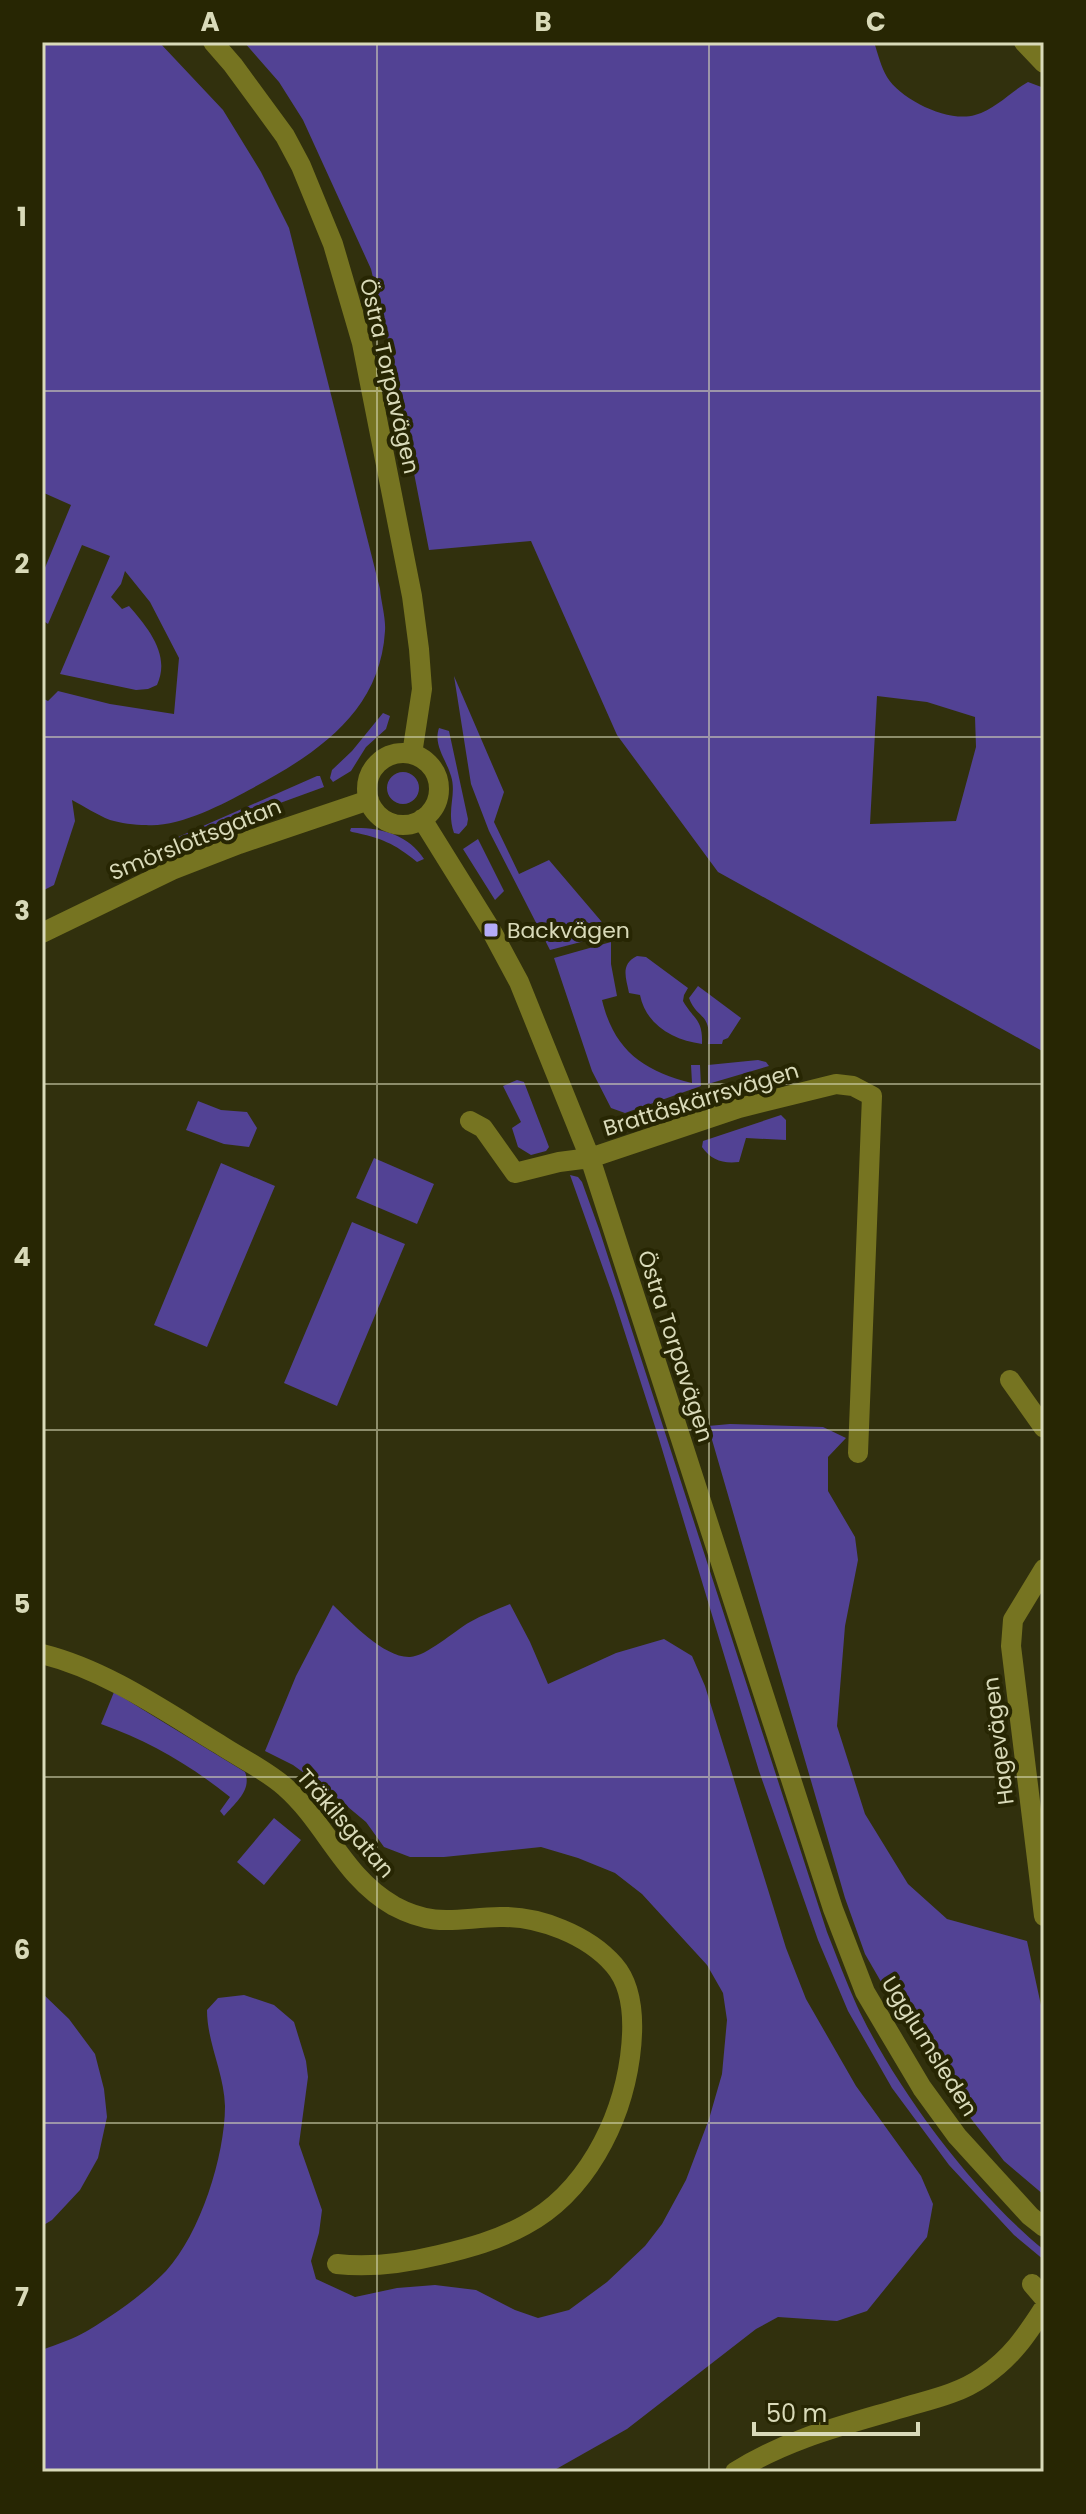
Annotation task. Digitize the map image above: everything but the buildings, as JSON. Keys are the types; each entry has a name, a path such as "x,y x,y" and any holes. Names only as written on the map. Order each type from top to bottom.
{"street":[{"name":"Östra Torpavägen","path":"213,42 285,136 301,166 333,244 362,343 412,596 419,649 422,689 412,754"},
{"path":"1024,42 1044,63"},
{"path":"397,753 412,754 426,761 436,775 437,799 422,819 395,824 379,815 369,800 367,784 377,764 397,753"},
{"name":"Smörslottsgatan","path":"42,933 172,870 369,800"},
{"name":"Östra Torpavägen","path":"422,819 519,982 590,1158 833,1909"},
{"name":"Brattåskärrsvägen","path":"590,1158 739,1108 836,1084 853,1086 872,1096 858,1453"},
{"path":"470,1121 483,1128 515,1173 590,1158"},
{"path":"1010,1380 1044,1428"},
{"name":"Hagevägen","path":"1044,1569 1019,1607 1011,1629 1044,1916"},
{"name":"Träkilsgatan","path":"42,1654 77,1665 138,1695 285,1786 315,1819 357,1878 379,1897 402,1910 437,1921 502,1916 543,1924 562,1930 598,1949 622,1976 630,2000 632,2028 628,2070 598,2150 566,2194 526,2225 504,2236 460,2250 376,2265 337,2264"},
{"path":"1023,1746 1044,1750"},
{"name":"Ugglumsleden","path":"833,1909 865,1992 922,2088 957,2136 1030,2216 1044,2227"},
{"path":"735,2472 769,2452 818,2433 956,2392 981,2379 1020,2345 1044,2308"}],"shaded area":[{"path":"42,42 159,42 223,110 261,172 289,228 380,589 385,626 380,660 371,686 357,709 319,746 238,796 171,823 142,825 114,821 72,800 75,821 54,885 42,891 42,698 48,701 58,691 110,704 174,714 179,658 150,602 125,571 121,584 111,597 122,609 129,606 155,642 161,663 157,685 136,690 60,674 110,556 82,545 48,624 42,620 42,575 71,505 44,493 42,496"},
{"path":"244,42 874,42 883,69 894,86 914,101 939,113 964,117 975,115 990,109 1028,82 1044,88 1044,1052 718,872 617,735 531,541 429,550 371,269 303,120 279,82","holes":["877,696 927,702 975,717 976,747 956,821 870,824"]},
{"path":"454,676 504,792 494,822 519,874 549,860 601,921 608,935 550,950 489,831 471,784"},
{"path":"383,713 390,716 386,729 366,747 351,771 333,782 330,778 332,770"},
{"path":"439,728 449,731 468,819 459,834 454,833 452,825 453,783 439,746"},
{"path":"403,772 414,777 419,788 414,799 403,804 392,799 387,788 392,777"},
{"path":"320,776 324,787 247,815 172,848 169,841"},
{"path":"351,828 372,829 402,838 424,859 417,862 394,846 352,832"},
{"path":"478,839 504,891 495,900 463,849"},
{"path":"611,942 611,964 617,996 602,1000 614,1032 623,1045 645,1065 692,1083 691,1065 700,1065 701,1086 625,1113 611,1108 592,1071 554,958"},
{"path":"637,956 646,957 688,988 683,1001 699,1024 702,1044 681,1039 662,1029 648,1015 640,995 629,993 626,967"},
{"path":"698,986 741,1018 722,1044 708,1044 706,1021 689,998"},
{"path":"758,1060 769,1066 708,1084 708,1065"},
{"path":"517,1080 524,1082 549,1147 546,1151 531,1155 518,1147 512,1128 521,1122 503,1086"},
{"path":"198,1101 221,1110 247,1112 257,1128 249,1147 224,1144 186,1130"},
{"path":"781,1115 786,1120 786,1140 746,1138 739,1162 718,1160 702,1147 703,1141"},
{"path":"374,1158 434,1184 417,1224 356,1198"},
{"path":"221,1163 275,1186 207,1347 154,1325"},
{"path":"570,1175 582,1182 599,1229 827,1932 853,1997 893,2071 938,2137 990,2199 1044,2250 1044,2260 1014,2235 949,2165 892,2088 848,2011 818,1940 759,1771 659,1439"},
{"path":"352,1222 405,1244 337,1406 284,1383"},
{"path":"708,1426 823,1427 846,1438 828,1457 828,1491 855,1537 858,1560 845,1626 837,1726 865,1814 908,1884 947,1919 1027,1941 1044,2019 1044,2195 1004,2161 951,2093 865,1954 845,1898"},
{"path":"510,1604 548,1684 616,1653 664,1639 692,1656 705,1686 786,1948 806,1999 856,2086 921,2176 933,2204 927,2237 867,2311 837,2321 778,2317 756,2329 627,2429 551,2472 42,2472 42,2350 97,2325 157,2280 178,2255 200,2216 221,2148 224,2126 222,2081 212,2046 207,2010 218,1998 244,1995 274,2005 294,2022 308,2077 299,2144 322,2210 311,2261 316,2279 355,2297 397,2288 435,2285 476,2290 538,2318 569,2310 607,2282 645,2246 662,2224 686,2180 722,2074 727,2020 723,1993 707,1965 642,1894 615,1873 541,1847 444,1857 410,1857 384,1847 366,1822 330,1792 293,1765 265,1751 296,1676 333,1605 389,1652 410,1657 432,1648 475,1619"},
{"path":"114,1692 245,1772 245,1790 224,1816 220,1811 230,1797 215,1785 152,1746 101,1724"},
{"path":"274,1818 301,1840 264,1885 237,1862"},
{"path":"42,1993 69,2019 95,2054 107,2117 98,2158 80,2190 52,2220 42,2226"}],"place":[{"name":"Backvägen","path":"491,930"}]}
